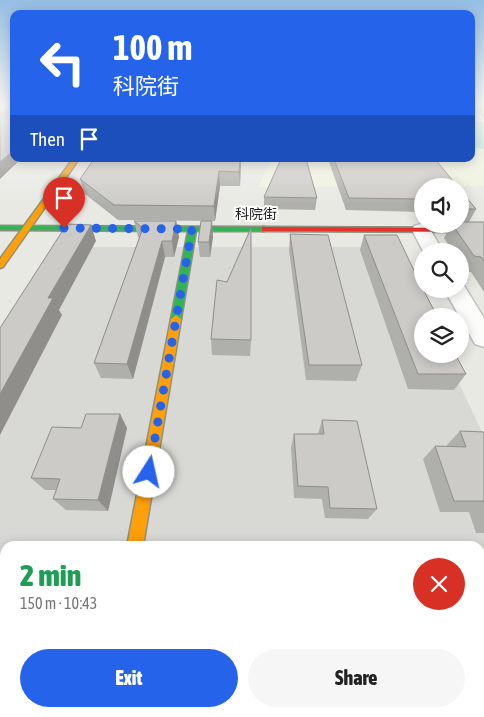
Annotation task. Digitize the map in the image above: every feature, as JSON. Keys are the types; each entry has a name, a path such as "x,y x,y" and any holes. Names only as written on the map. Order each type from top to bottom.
{"street":[{"path":"0,265 74,162"},
{"name":"科院街","path":"0,228 414,230"},
{"path":"136,541 192,229"},
{"name":"科院街","path":"469,230 484,230"},
{"path":"460,298 484,338"}],"shaded area":[{"path":"475,138 484,138 484,186 469,186 469,178 414,178 414,186 258,187 270,162 475,162"},
{"path":"475,138 484,138 484,149 475,148"},
{"path":"52,247 394,247 419,308 414,308 414,363 449,363 484,436 484,541 0,541 0,336"}],"building":[{"path":"0,138 10,138 10,153 0,162"},
{"path":"92,162 240,162 239,172 219,171 214,206 114,205 80,179"},
{"path":"280,162 307,162 317,198 264,197"},
{"path":"335,162 437,162 450,178 414,178 414,199 349,198"},
{"path":"469,201 476,209 469,209"},
{"path":"134,221 176,221 172,241 162,241 127,364 94,363 143,228"},
{"path":"201,221 212,221 209,242 198,242"},
{"path":"469,222 484,222 484,261 481,257 474,256 469,249 469,243 465,243 458,233 469,233"},
{"path":"67,224 91,225 48,298 53,298 0,394 0,328"},
{"path":"251,228 251,340 211,339 217,280 227,282"},
{"path":"290,234 328,235 362,365 309,365"},
{"path":"364,235 397,235 414,270 414,298 428,298 433,308 414,308 414,363 460,363 466,374 418,374"},
{"path":"86,414 120,414 98,500 53,499 60,479 31,478 52,427 81,428"},
{"path":"322,420 357,421 377,509 330,508 328,487 298,486 294,434 324,434"},
{"path":"460,431 484,432 484,501 454,501 435,446 466,447"}],"traffic: fast":[{"path":"0,228 265,229"},
{"path":"176,319 192,229"}],"traffic: slow":[{"path":"0,265 74,162"},
{"path":"136,541 176,319"}],"traffic: jam":[{"path":"265,229 484,230"}],"route":[{"path":"64,228 192,229 149,472"}]}
